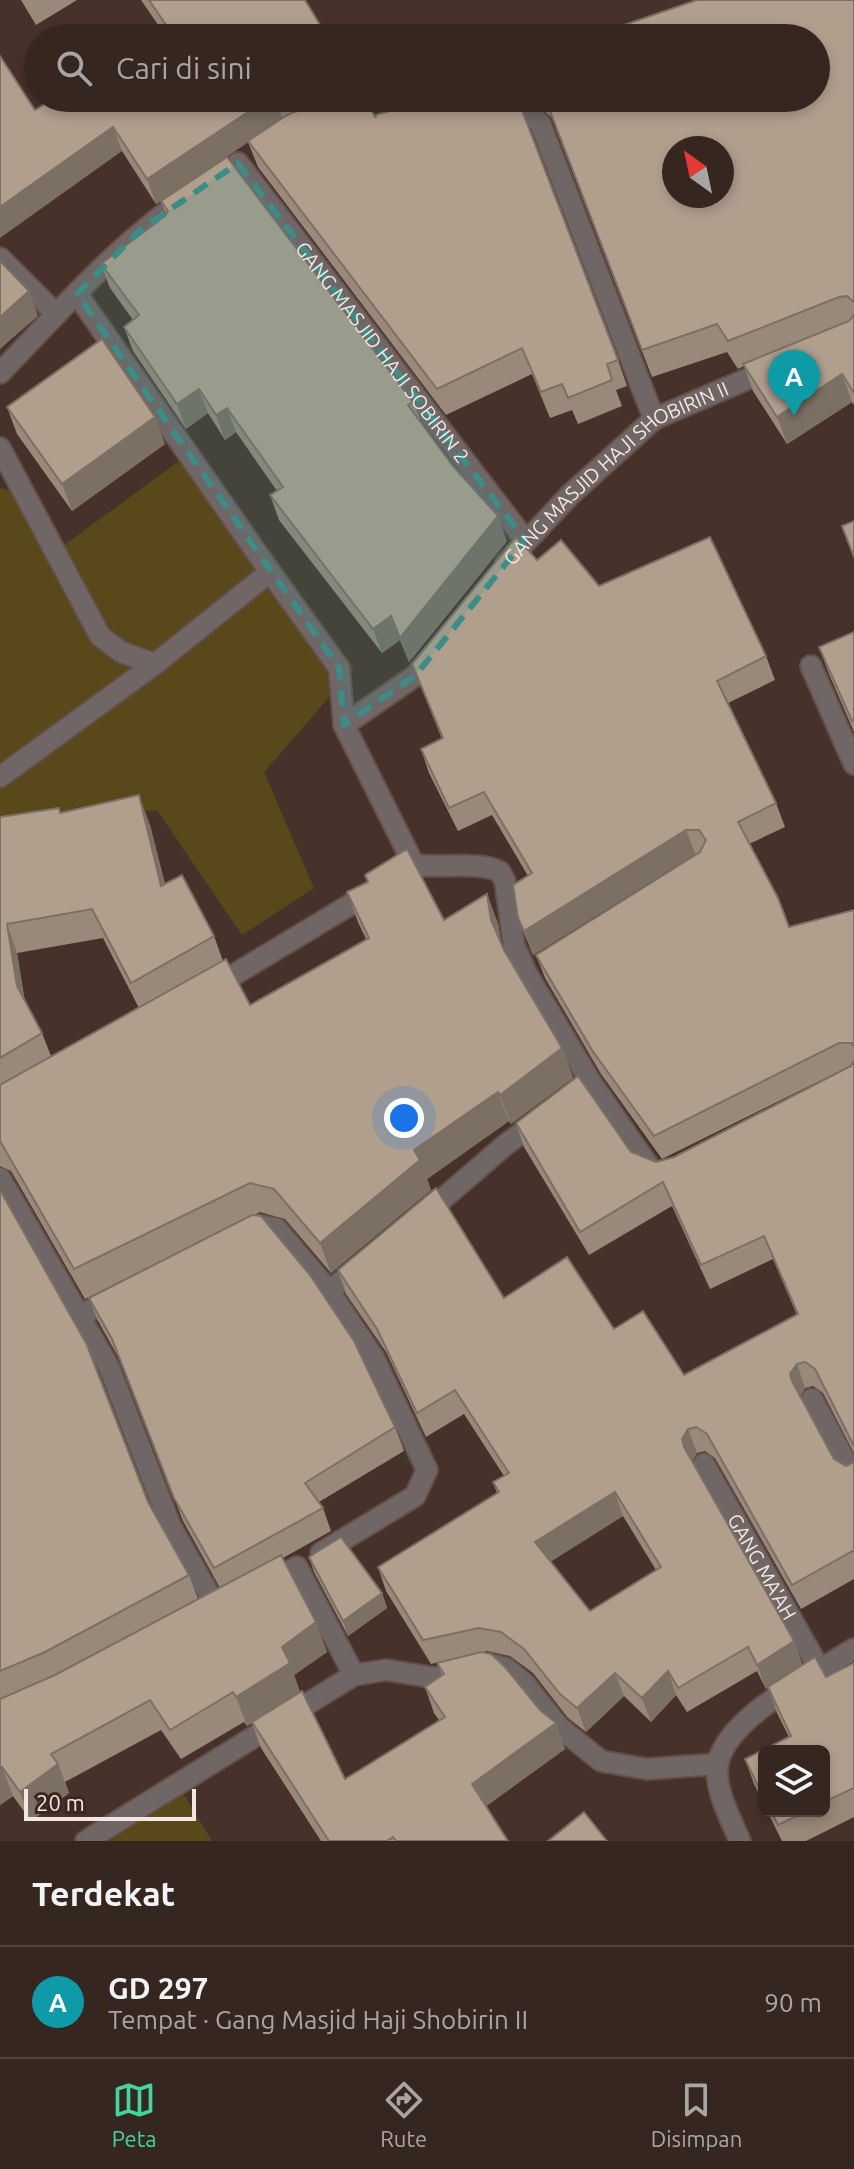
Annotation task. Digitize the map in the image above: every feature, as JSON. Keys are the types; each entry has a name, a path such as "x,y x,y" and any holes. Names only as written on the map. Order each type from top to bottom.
{"street":[{"path":"527,112 540,123 654,419"},
{"name":"GANG MASJID HAJI SOBIRIN 2","path":"238,163 525,540"},
{"path":"0,373 140,230 202,188"},
{"path":"0,258 56,314"},
{"path":"77,294 339,668 344,725 414,865"},
{"name":"GANG MASJID HAJI SHOBIRIN II","path":"489,584 525,540 654,419 798,359"},
{"path":"0,448 100,636 121,652 155,664"},
{"path":"0,777 155,664 270,572"},
{"path":"344,725 415,676 444,644"},
{"path":"811,666 854,764"},
{"path":"188,1002 414,865 443,869 481,865 500,872 505,881 514,945 534,970 590,1081 650,1168 661,1173 677,1169"},
{"path":"411,1226 504,1146 590,1081"},
{"path":"0,1178 109,1367 171,1527 212,1613 297,1567 415,1496 427,1470 374,1358 329,1291 276,1228 268,1224 259,1225 218,1245"},
{"path":"329,1291 379,1252"},
{"path":"81,1315 136,1287"},
{"path":"812,1399 854,1477"},
{"name":"GANG MA'AH","path":"704,1464 820,1670"},
{"path":"297,1567 354,1675"},
{"path":"740,1841 721,1790 718,1764 733,1732 799,1682 854,1649"},
{"path":"86,1841 354,1675 386,1670 436,1678 490,1664 506,1668 524,1683 559,1727 601,1761 647,1769 718,1764"}],"highlighted area":[{"path":"238,163 525,540 415,676 344,725 339,668 77,294 140,230"}],"shaded area":[{"path":"197,448 354,669 264,772 314,888 242,935 157,810 0,827 0,488 17,492 52,554"},
{"path":"175,1780 212,1841 81,1841"}],"building":[{"path":"149,0 305,0 320,24 165,24"},
{"path":"697,0 854,0 854,302 847,296 839,297 728,341 717,324 642,350 550,112 830,112 830,24 627,24"},
{"path":"0,56 24,93 24,112 248,112 147,179 113,127 0,207"},
{"path":"295,112 372,112 376,118 375,115 386,112 523,112 618,360 607,364 612,380 568,398 562,384 541,392 522,348 437,389 248,141"},
{"path":"227,157 413,402 408,405 453,466 498,516 400,638 391,616 373,629 270,495 283,487 227,408 216,415 199,389 177,404 124,327 139,315 101,264 165,216 168,211 161,201"},
{"path":"0,261 29,291 0,317"},
{"path":"854,315 854,393 842,374 777,417 743,364 849,321"},
{"path":"102,339 155,417 62,484 7,407"},
{"path":"854,521 854,557 842,526"},
{"path":"516,537 537,560 561,540 599,586 710,537 766,656 717,681 776,803 738,822 778,898 789,927 854,910 854,1047 852,1043 839,1043 654,1136 592,1050 536,955 700,852 706,840 699,830 686,830 524,931 518,918 513,885 532,873 484,792 449,808 421,749 443,738 412,664"},
{"path":"854,632 854,720 852,721 819,647"},
{"path":"139,795 161,886 182,875 214,936 131,983 92,909 7,924 17,986 42,1033 0,1058 0,817 59,808 60,813"},
{"path":"407,849 444,920 487,894 491,920 504,950 562,1048 500,1095 498,1092 414,1150 420,1160 320,1243 274,1189 250,1183 74,1269 0,1141 0,1085 226,959 250,1005 369,938 347,892 368,882 365,875"},
{"path":"854,1061 854,1446 815,1369 805,1362 797,1364 790,1374 834,1459 846,1466 854,1462 854,1550 792,1585 707,1434 696,1427 688,1429 682,1439 794,1641 757,1665 748,1647 678,1688 668,1671 642,1698 615,1673 577,1708 560,1694 524,1649 501,1632 479,1628 423,1640 378,1567 499,1492 493,1482 509,1473 455,1390 417,1413 377,1329 338,1270 436,1188 504,1298 567,1257 614,1329 643,1311 684,1375 798,1314 764,1236 701,1265 663,1182 580,1232 516,1123 578,1076 631,1152 656,1162 674,1157 851,1066","holes":["615,1492 661,1567 590,1611 535,1542"]},
{"path":"0,1190 86,1343 148,1502 189,1575 45,1652 0,1671"},
{"path":"252,1215 261,1216 310,1275 354,1341 395,1427 305,1483 323,1508 214,1568 174,1498 112,1339 89,1298"},
{"path":"341,1537 382,1593 343,1621 309,1557"},
{"path":"281,1555 316,1622 282,1647 290,1663 236,1697 233,1692 170,1730 150,1700 51,1754 58,1764 20,1792 0,1768 0,1699 55,1675"},
{"path":"481,1652 491,1654 505,1667 540,1710 556,1723 472,1784 508,1841 396,1841 393,1837 387,1841 329,1841 252,1722 302,1691 345,1779 445,1717 425,1687 444,1674 437,1663"},
{"path":"815,1657 826,1677 854,1663 854,1788 830,1799 830,1745 773,1745 791,1736 768,1687"},
{"path":"758,1752 758,1786 745,1759"},
{"path":"584,1812 607,1841 548,1841"},
{"path":"774,1817 795,1817 778,1825"}],"place":[{"name":"GD 297","path":"794,416"}]}
